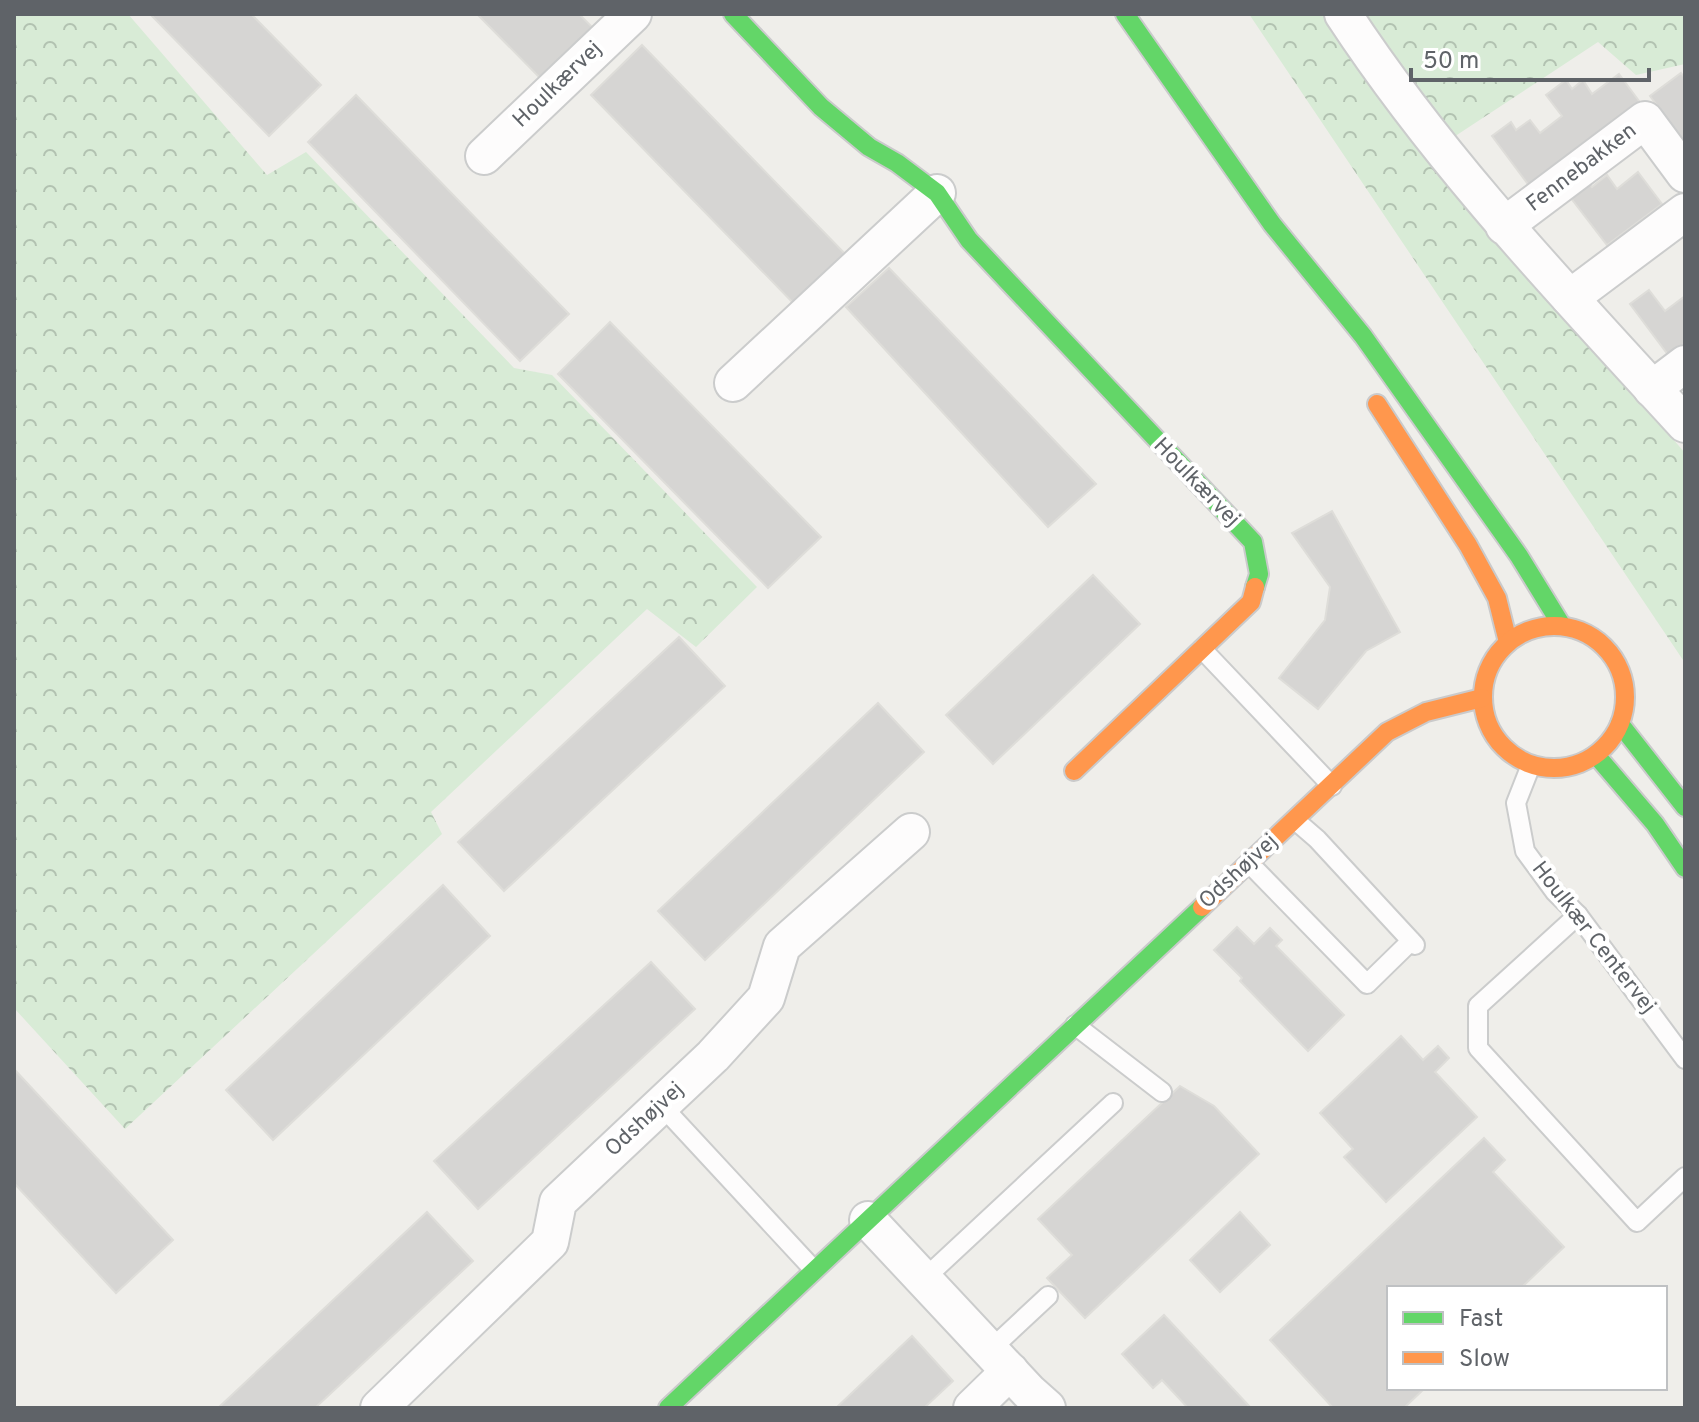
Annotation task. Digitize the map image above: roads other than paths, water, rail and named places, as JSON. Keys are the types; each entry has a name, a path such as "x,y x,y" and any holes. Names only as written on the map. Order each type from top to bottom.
{"street":[{"name":"Houlkærvej","path":"484,156 633,14"},
{"name":"Houlkærvej","path":"733,14 821,107 869,147 897,163 937,193 969,240 1253,542 1259,574 1251,602 1074,771"},
{"path":"1125,14 1272,224 1363,336 1519,556 1562,626"},
{"name":"Fennebakken","path":"1343,14 1365,47 1504,226 1685,424"},
{"name":"Fennebakken","path":"1504,226 1645,120 1685,174"},
{"path":"733,383 937,193"},
{"path":"1570,298 1685,212"},
{"path":"1272,224 1327,319"},
{"path":"1652,389 1685,364"},
{"path":"1366,387 1468,545 1497,598 1508,642"},
{"path":"1562,626 1592,636 1616,660 1625,693 1620,724 1610,741 1596,755 1568,767 1549,768 1531,765 1513,756 1499,743 1487,722 1482,698 1485,677 1494,658 1508,642 1533,629 1562,626"},
{"name":"Odshøjvej","path":"668,1408 1332,786 1365,751 1406,720 1442,706 1482,698"},
{"path":"1620,724 1685,807"},
{"path":"1596,755 1655,824 1685,868"},
{"name":"Odshøjvej","path":"379,1408 550,1242 558,1202 713,1056 766,998 782,946 911,832"},
{"path":"868,1220 1047,1408"},
{"path":"972,1408 1000,1361"}],"lane":[{"path":"1202,649 1332,786"},
{"name":"Houlkær Centervej","path":"1531,765 1516,803 1525,851 1555,892 1578,915 1685,1059"},
{"name":"Odshøjvej","path":"1249,863 1367,984 1413,943 1317,839 1295,820"},
{"path":"1578,915 1478,1006 1478,1048 1637,1222 1685,1177"},
{"path":"1075,1025 1162,1092"},
{"path":"924,1279 1113,1103"},
{"path":"661,1105 814,1270"},
{"path":"1000,1361 1048,1296"}]}
